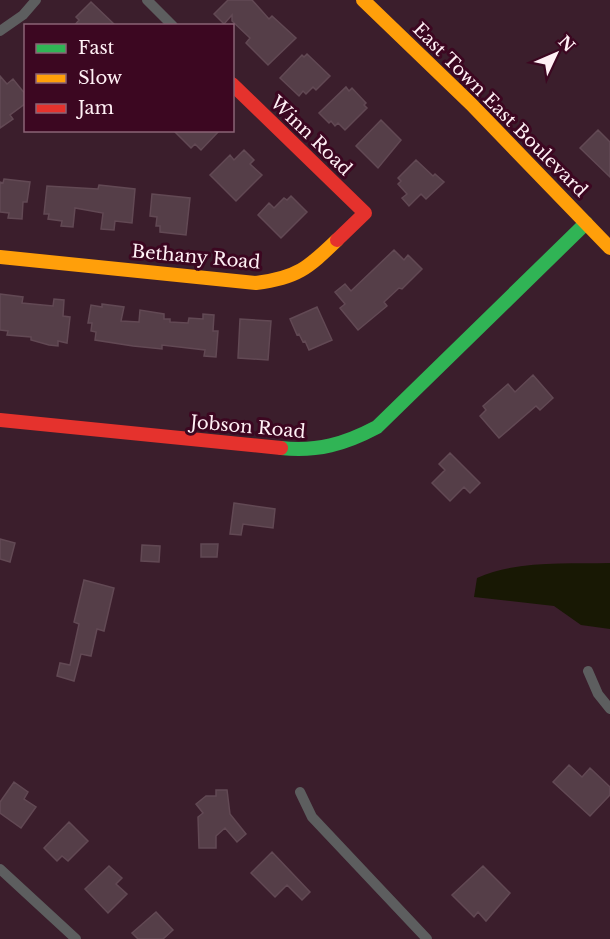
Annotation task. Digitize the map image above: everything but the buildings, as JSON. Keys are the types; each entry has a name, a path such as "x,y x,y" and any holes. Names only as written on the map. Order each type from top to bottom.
{"street":[{"path":"0,31 23,15 36,0"},
{"path":"147,0 171,24"},
{"name":"East Town East Boulevard","path":"363,0 471,104 610,248"},
{"name":"Winn Road","path":"234,86 365,213"},
{"name":"Bethany Road","path":"0,257 256,283 286,279 313,263 365,213"},
{"name":"Jobson Road","path":"0,420 308,452 330,447 377,426 426,381 586,223"},
{"path":"588,671 598,694 610,709"},
{"path":"300,792 312,817 427,939"},
{"path":"0,869 76,939"}],"shaded area":[{"path":"610,563 610,629 581,625 554,606 474,597 477,578 492,572 542,564"}],"traffic: fast":[{"path":"281,448 319,448 354,438 377,427 586,223"}],"traffic: slow":[{"path":"363,0 471,104 610,248"},
{"path":"0,257 256,283 292,275 309,265 337,240"}],"traffic: jam":[{"path":"234,86 365,213 337,240"},
{"path":"0,420 281,448"}]}
